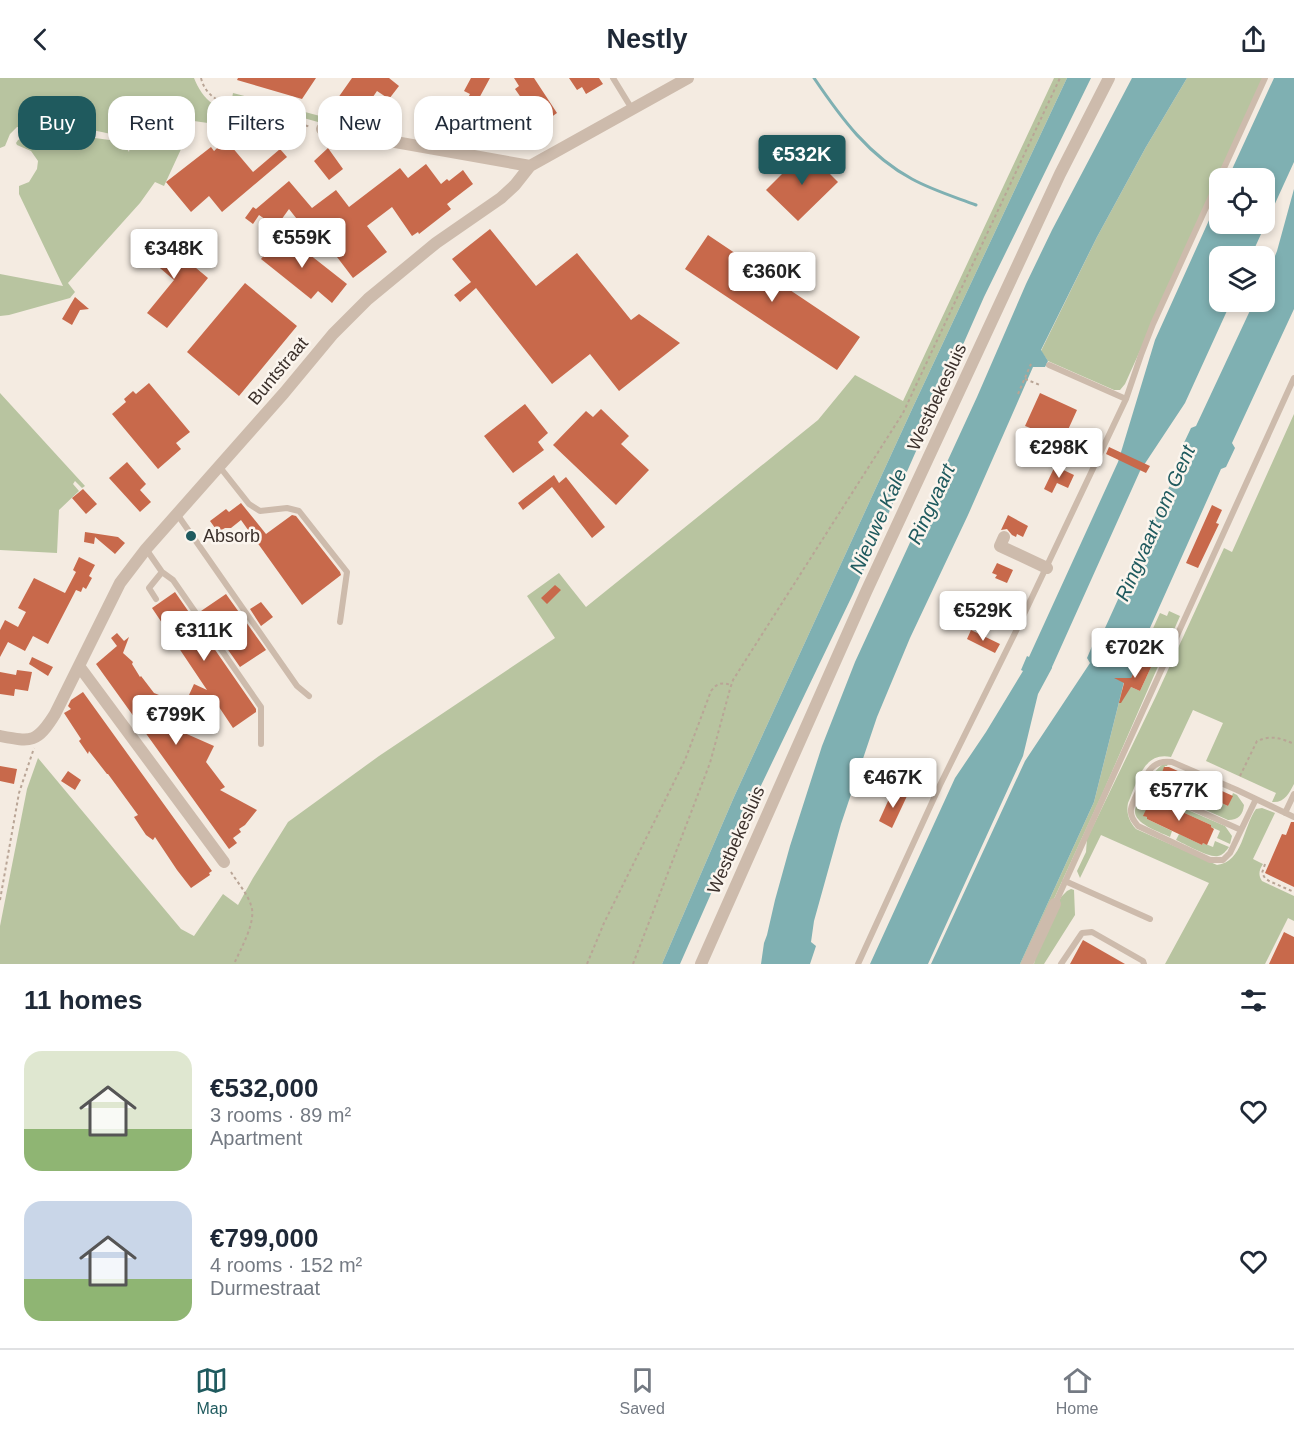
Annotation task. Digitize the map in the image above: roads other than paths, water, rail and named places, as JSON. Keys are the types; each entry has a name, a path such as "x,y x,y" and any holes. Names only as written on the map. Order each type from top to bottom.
{"street":[{"name":"Buntstraat","path":"0,736 35,738 46,728 120,583 146,549 333,334 368,299 436,243 501,198 530,166 688,78"},
{"name":"Westbekesluis","path":"701,964 866,592 1060,174 1109,78"},
{"path":"402,143 530,166"},
{"path":"1004,549 1047,568"},
{"path":"79,666 224,862"},
{"path":"1027,964 1055,904"}],"lane":[{"path":"613,78 632,109"},
{"path":"858,964 940,786 1047,568 1126,399 1153,324 1265,78"},
{"path":"1049,366 1126,399"},
{"path":"1055,904 1294,378"},
{"path":"219,466 249,504 260,511 286,508 299,511 347,572 340,622"},
{"path":"177,514 297,686 309,696"},
{"path":"146,549 162,572 173,580 261,708 261,744"},
{"path":"156,599 149,588 162,572"},
{"path":"1256,799 1230,853 1223,860 1210,860 1138,826 1131,810 1147,773 1155,764 1164,760 1172,762 1256,799 1294,817"},
{"path":"1141,785 1240,830"},
{"path":"1285,813 1294,794"},
{"path":"1065,881 1150,919"},
{"path":"1061,964 1082,933 1092,932 1143,961 1144,964"}],"water":[{"name":"Nieuwe Kale","path":"1067,78 1091,78 984,297 853,594 732,846 680,964 662,964 734,797"},
{"name":"Ringvaart","path":"1132,78 1187,78 1097,237 1041,350 1048,361 1045,367 1033,367 968,515 910,638 877,717 841,824 814,921 811,942 816,946 810,964 761,964 764,943 790,846 822,746 855,662 977,397 1026,284"},
{"path":"1274,78 1294,78 1294,162 1275,204 1275,168 1233,168"},
{"name":"Ringvaart om Gent","path":"1294,189 1294,309 1232,443 1235,448 1226,467 1221,469 1137,657 1140,659 1131,678 1124,682 1094,802 1020,964 931,964 1025,761 1090,663 1087,658 1096,637 1100,639 1185,452 1182,447 1191,428 1196,426 1249,312 1275,312 1275,256"},
{"path":"1209,220 1209,234 1261,234 1256,246 1209,246 1209,312 1226,312 1185,403 1140,471 1052,668 1038,694 1023,756 928,964 870,964 955,778 1023,671 1021,670 1027,656 1029,657 1118,462 1155,340"}],"waterway":[{"path":"814,78 857,135 882,159 920,183 976,205"}],"place":[{"name":"Absorb","path":"191,536"}]}
